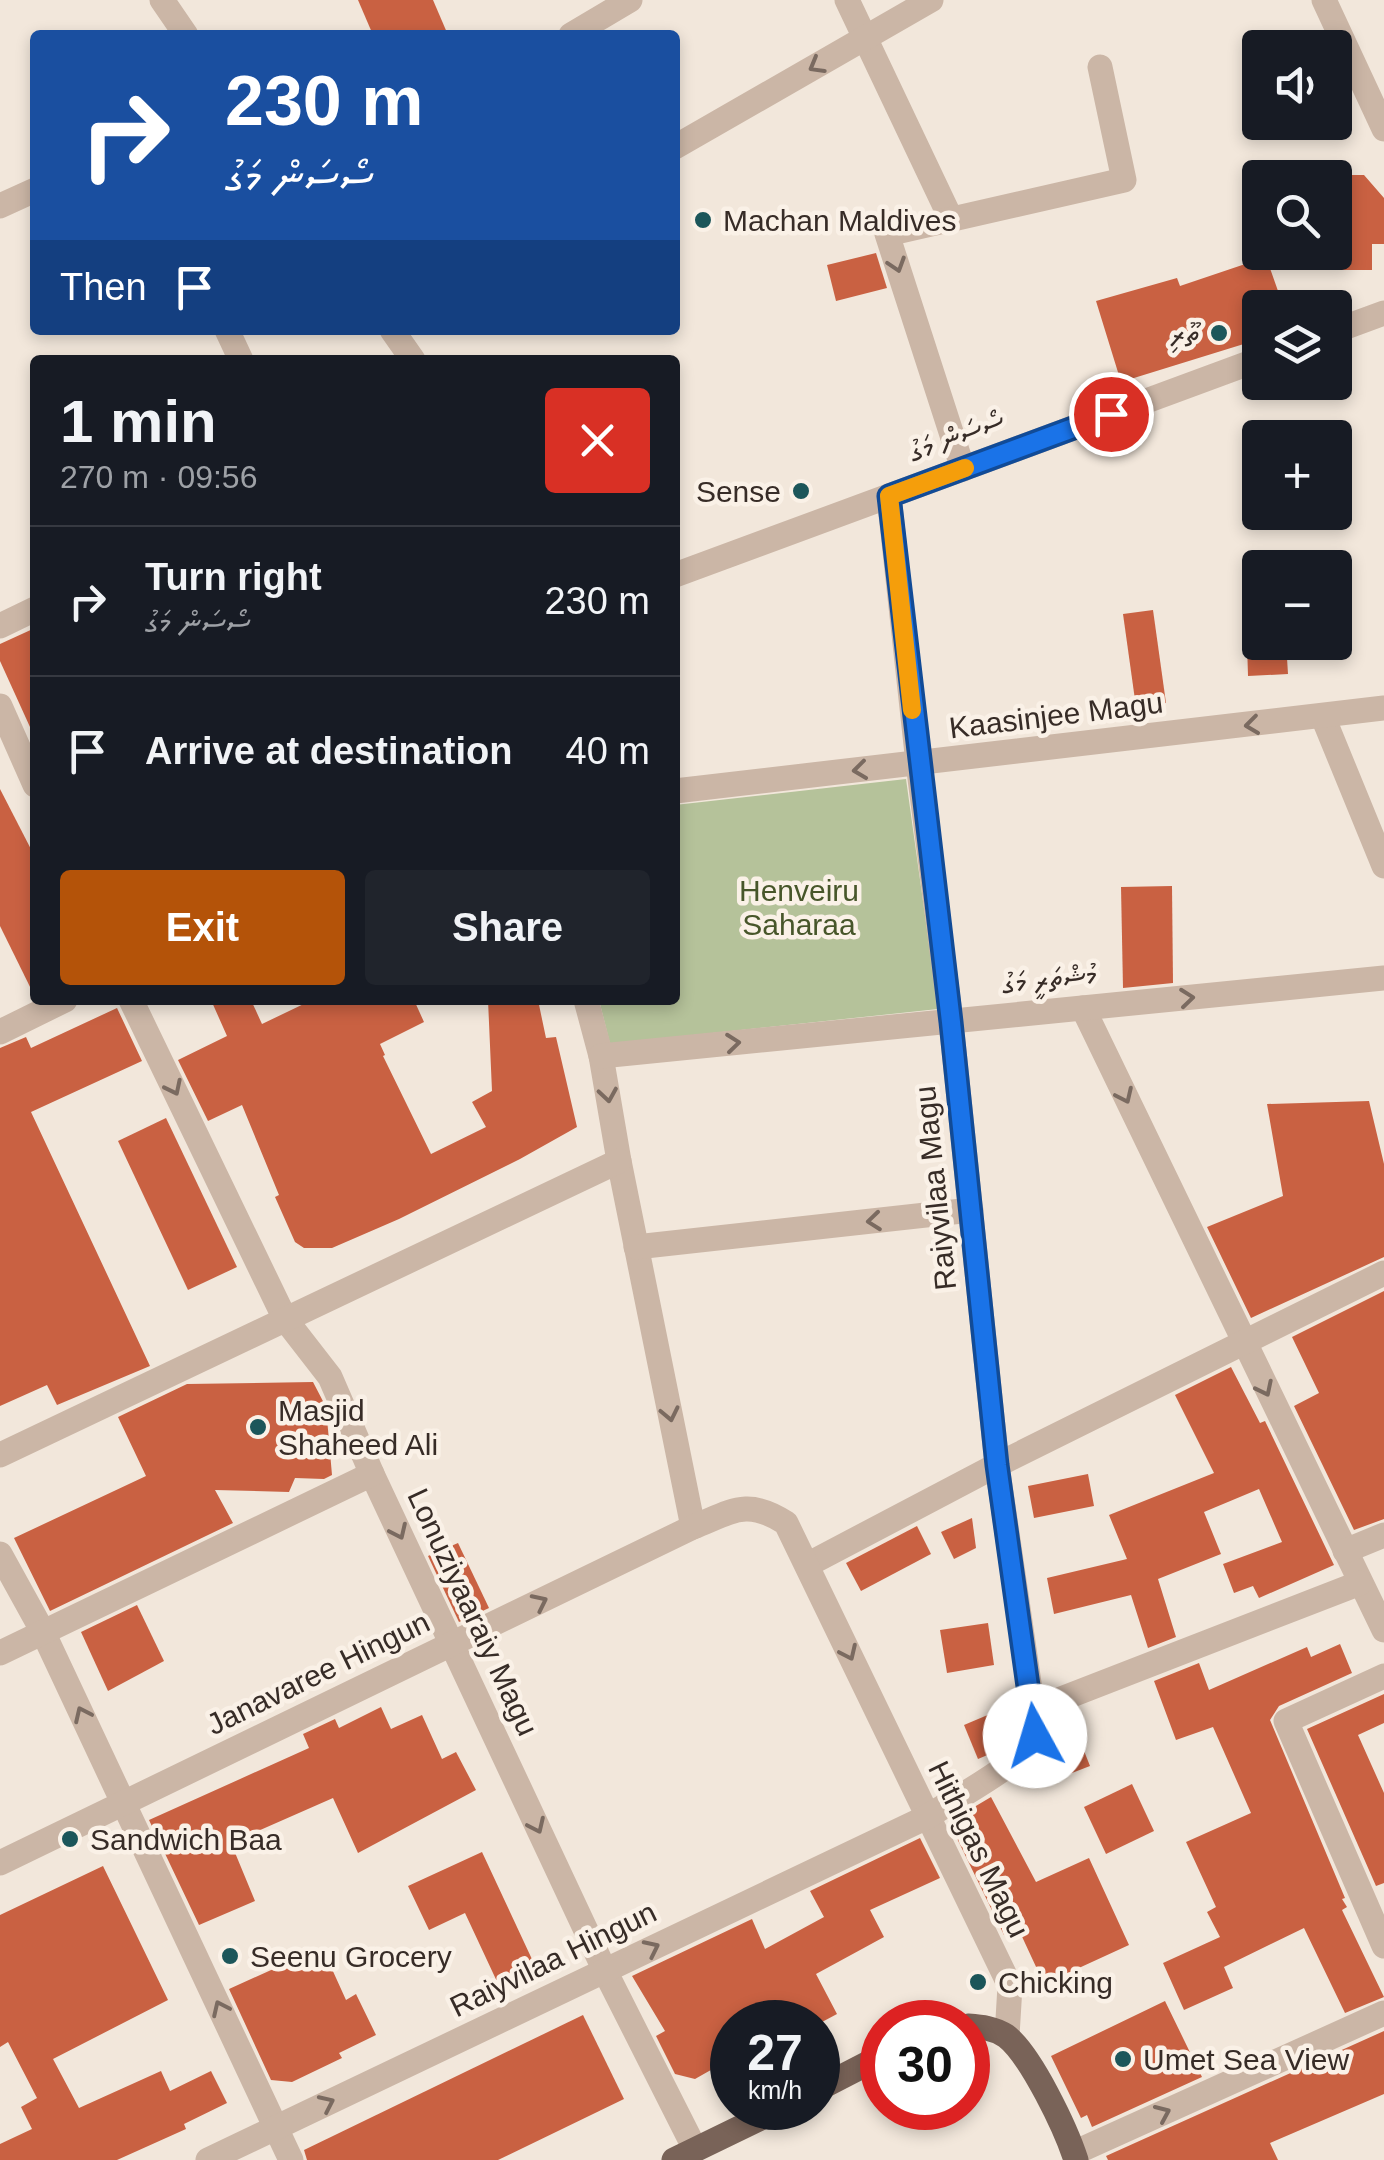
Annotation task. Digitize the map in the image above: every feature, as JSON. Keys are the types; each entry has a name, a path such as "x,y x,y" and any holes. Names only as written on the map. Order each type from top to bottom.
{"main road":[{"path":"990,2029 1006,2036 1029,2064 1075,2157"},
{"path":"684,2155 735,2130"}],"street":[{"path":"162,0 183,30"},
{"path":"579,30 630,0"},
{"path":"847,0 952,219"},
{"path":"680,144 931,0"},
{"path":"1324,0 1384,129"},
{"path":"963,468 888,234 1124,180 1100,67"},
{"path":"0,205 30,192"},
{"path":"1352,325 1384,313"},
{"name":"ސޯސަން މަގު","path":"680,573 1242,366"},
{"name":"Raiyvilaa Magu","path":"889,496 951,1022 997,1465 1035,1736 1025,1753 927,1817"},
{"path":"0,626 30,611"},
{"path":"0,706 30,774"},
{"name":"Kaasinjee Magu","path":"680,791 1384,708"},
{"path":"1323,716 1384,866"},
{"name":"މުޝްތަރީ މަގު","path":"601,1056 1384,978"},
{"path":"0,1032 54,1005"},
{"name":"Lonuziyaaraiy Magu","path":"133,1005 286,1319 330,1377 605,1970 684,2155"},
{"path":"587,1005 601,1056 693,1528"},
{"path":"1083,1008 1384,1630"},
{"path":"0,1455 619,1162"},
{"path":"636,1247 971,1210"},
{"path":"807,1566 997,1465 1384,1274"},
{"path":"0,1653 372,1474"},
{"name":"Janavaree Hingun","path":"0,1862 743,1506 766,1510 786,1523 807,1566"},
{"path":"1345,1550 1384,1535"},
{"path":"0,1554 43,1632 290,2160"},
{"name":"Hithigas Magu","path":"807,1566 1010,1986 1006,2036"},
{"path":"1033,1710 1360,1582"},
{"path":"1384,1676 1286,1721 1384,1946"},
{"name":"Raiyvilaa Hingun","path":"208,2160 927,1817"},
{"path":"1075,2157 1384,2013"}],"green space":[{"name":"Henveiru Saharaa","path":"906,779 938,1009 610,1044 600,1005 680,1005 680,804"}],"building":[{"path":"358,0 433,0 446,30 371,30"},
{"path":"1352,175 1364,175 1384,198 1384,244 1372,244 1372,270 1352,270"},
{"path":"876,253 887,288 836,301 827,265"},
{"path":"1242,265 1242,270 1271,270 1278,290 1242,290 1242,345 1121,382 1096,301 1177,278 1180,286"},
{"path":"1153,610 1166,703 1136,707 1123,614"},
{"path":"30,630 30,727 0,661 0,644"},
{"path":"1248,660 1287,660 1288,674 1248,676"},
{"path":"0,789 30,847 30,987 0,926"},
{"path":"1172,886 1173,983 1123,988 1121,887"},
{"path":"213,1005 253,1005 262,1024 302,1005 416,1005 424,1022 380,1044 431,1154 486,1127 472,1102 492,1091 488,1005 539,1005 546,1038 556,1037 577,1127 399,1219 332,1248 304,1248 295,1242 275,1197 279,1195 242,1105 208,1121 178,1060 227,1036"},
{"path":"117,1008 142,1061 31,1112 150,1366 57,1405 47,1385 0,1406 0,1048 26,1037 31,1048"},
{"path":"1369,1101 1384,1164 1384,1257 1251,1318 1207,1227 1283,1196 1267,1104"},
{"path":"166,1118 237,1267 188,1290 118,1141"},
{"path":"1384,1291 1384,1519 1354,1530 1294,1406 1319,1393 1292,1337"},
{"path":"1231,1367 1260,1423 1265,1421 1334,1565 1259,1598 1253,1586 1234,1593 1223,1564 1282,1542 1259,1489 1204,1512 1221,1554 1158,1579 1176,1637 1148,1648 1131,1595 1054,1614 1047,1578 1127,1559 1109,1515 1214,1473 1175,1395"},
{"path":"313,1382 326,1407 332,1475 324,1479 295,1478 289,1492 215,1490 233,1523 50,1611 14,1538 146,1476 118,1417 187,1384"},
{"path":"1088,1474 1094,1506 1034,1518 1028,1486"},
{"path":"972,1518 976,1548 954,1559 941,1532"},
{"path":"917,1526 931,1554 861,1591 846,1563"},
{"path":"458,1543 489,1608 459,1622 428,1556"},
{"path":"137,1605 164,1661 108,1691 81,1632"},
{"path":"988,1623 994,1665 947,1673 940,1630"},
{"path":"1340,1644 1352,1673 1279,1706 1270,1720 1345,1898 1342,1899 1347,1907 1342,1910 1384,1997 1345,2013 1304,1928 1224,1967 1233,1988 1184,2010 1163,1963 1220,1937 1207,1912 1216,1907 1186,1842 1251,1813 1213,1727 1176,1740 1154,1681 1199,1663 1209,1690 1307,1647 1311,1657"},
{"path":"1384,1694 1384,1723 1358,1735 1384,1793 1384,1883 1376,1886 1307,1729"},
{"path":"381,1707 391,1729 422,1715 442,1759 456,1752 476,1790 358,1853 333,1798 231,1843 255,1901 199,1925 149,1820 309,1748 303,1734 335,1719 339,1728"},
{"path":"1069,1713 1090,1766 1059,1778 1047,1749 1050,1721"},
{"path":"990,1714 1004,1748 978,1759 964,1725"},
{"path":"1132,1784 1154,1831 1106,1854 1084,1807"},
{"path":"991,1797 1036,1882 1089,1858 1129,1945 1044,1984 1018,1928 1004,1935 949,1822"},
{"path":"920,1838 940,1878 870,1910 884,1937 816,1974 830,2000 710,2000 710,2070 695,2079 675,2074 656,2036 665,2031 632,1976 752,1919 765,1949 824,1917 810,1891"},
{"path":"482,1852 537,1970 500,1988 465,1913 429,1930 408,1886"},
{"path":"103,1866 168,2000 53,2059 79,2108 161,2071 170,2091 211,2071 227,2103 184,2124 186,2129 117,2160 0,2160 0,2144 32,2129 21,2107 37,2098 8,2042 0,2047 0,1915"},
{"path":"322,1947 346,2000 356,1994 376,2035 339,2053 342,2058 292,2082 271,2080 229,1989"},
{"name":"Umet Sea View","path":"1165,2001 1202,2077 1092,2127 1087,2115 1081,2118 1051,2056"},
{"path":"583,2015 624,2099 498,2160 307,2160 304,2150"},
{"path":"1384,2031 1384,2094 1270,2143 1278,2160 1108,2160 1106,2156"}],"slow traffic":[{"path":"912,710 889,496 965,468"}],"place":[{"name":"Machan Maldives","path":"703,220"},
{"name":"ތޫރި","path":"1219,333"},
{"name":"Sense","path":"801,491"},
{"name":"Masjid Shaheed Ali","path":"258,1427"},
{"name":"Sandwich Baa","path":"70,1839"},
{"name":"Seenu Grocery","path":"230,1956"},
{"name":"Chicking","path":"978,1982"},
{"name":"Umet Sea View","path":"1123,2059"}],"route":[{"path":"1035,1736 997,1465 951,1022 889,496 1111,414"}]}
